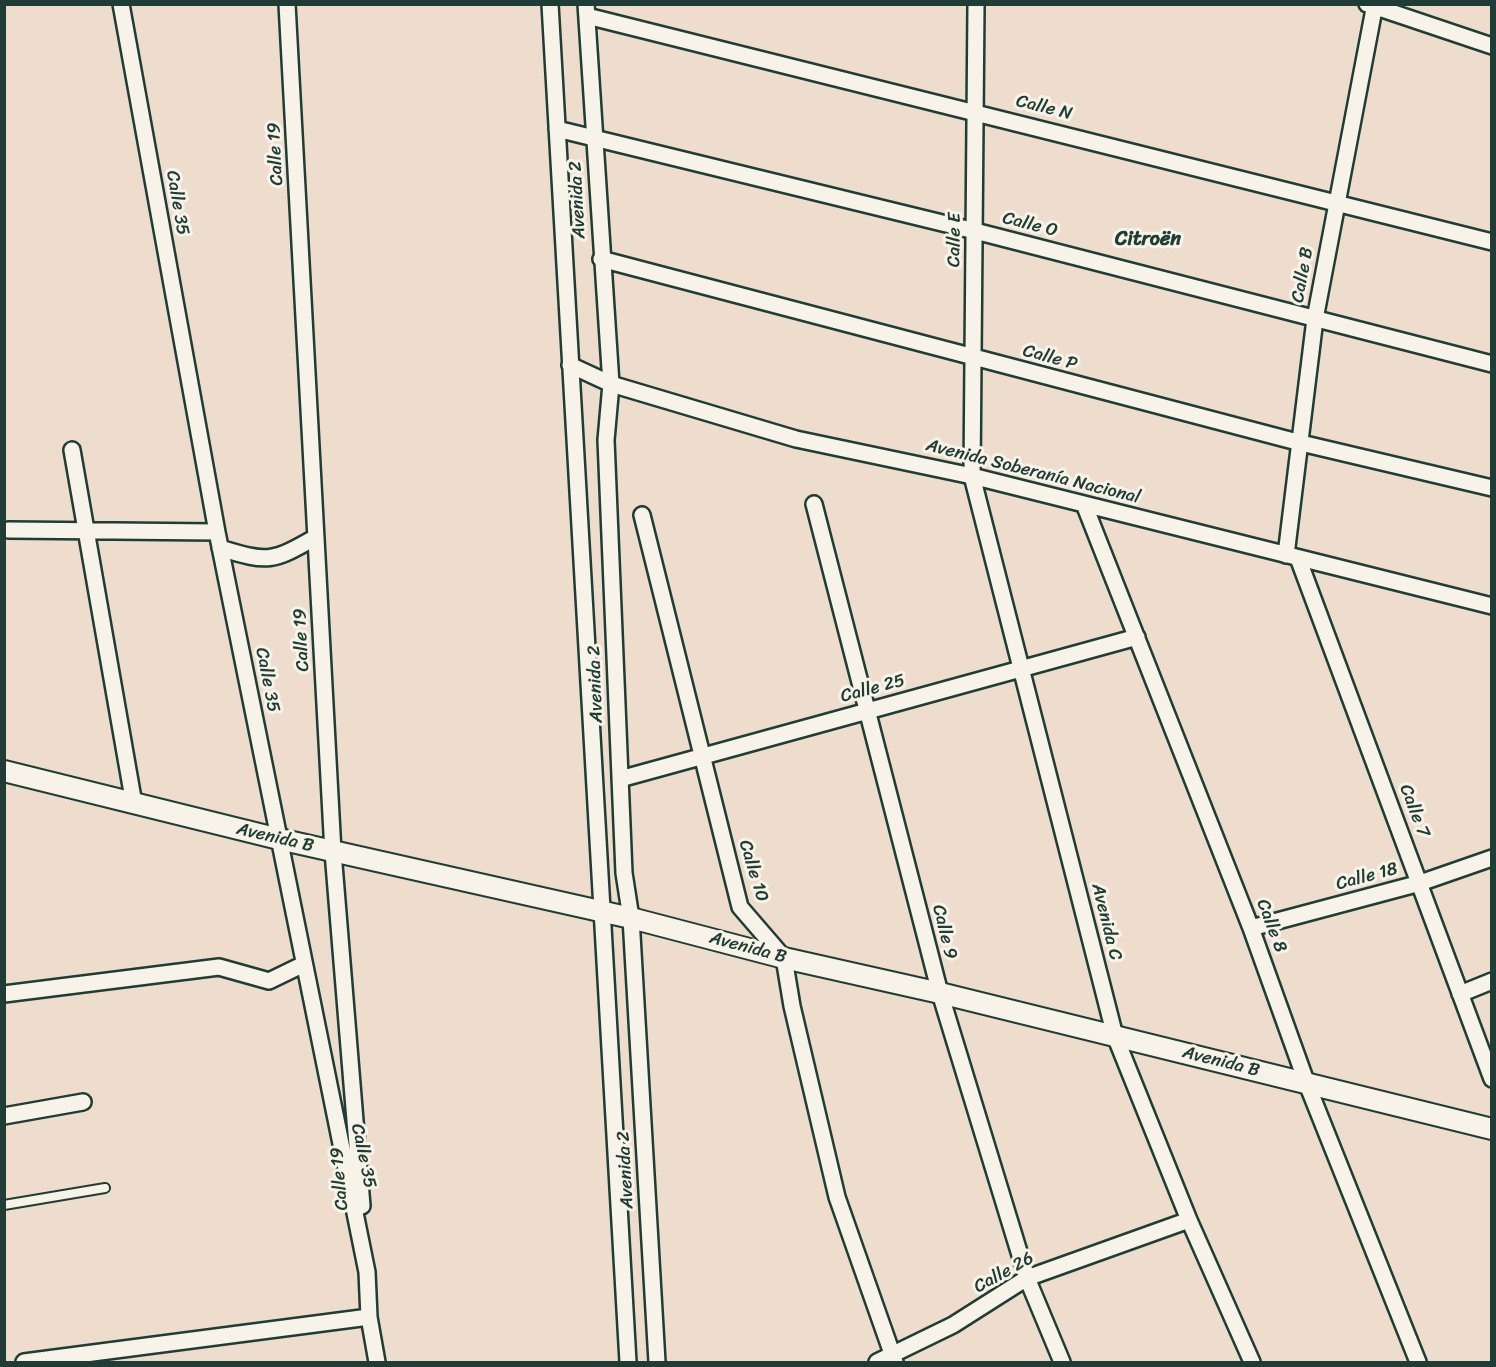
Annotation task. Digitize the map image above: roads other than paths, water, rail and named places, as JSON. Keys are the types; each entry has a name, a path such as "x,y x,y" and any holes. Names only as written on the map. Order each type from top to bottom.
{"street":[{"name":"Calle 35","path":"121,4 220,548 367,1272 369,1317 377,1362"},
{"name":"Calle 19","path":"287,4 333,852 367,1272"},
{"name":"Avenida 2","path":"550,4 628,1362"},
{"name":"Calle E","path":"972,476 976,4"},
{"path":"1372,5 1491,46"},
{"name":"Calle B","path":"1292,556 1300,443 1315,319 1372,5"},
{"name":"Avenida 2","path":"587,10 601,259 611,384 606,440 624,873 631,918 657,1362"},
{"name":"Calle N","path":"587,10 1491,242"},
{"name":"Calle O","path":"557,129 594,136 975,231 1491,364"},
{"name":"Calle P","path":"601,259 1300,443 1491,488"},
{"name":"Avenida Soberanía Nacional","path":"570,365 611,384 796,439 972,476 1491,606"},
{"path":"72,450 135,804"},
{"name":"Avenida C","path":"972,476 1115,1036 1189,1220 1252,1362"},
{"name":"Calle 9","path":"814,504 940,993 1027,1278 1062,1362"},
{"name":"Calle 8","path":"1084,504 1251,928 1307,1084 1418,1362"},
{"name":"Calle 10","path":"642,515 740,907 784,958"},
{"path":"8,530 217,532"},
{"path":"220,548 258,559 275,559 316,537"},
{"name":"Calle 7","path":"1292,556 1420,883 1491,1079"},
{"name":"Calle 25","path":"620,779 1137,637"},
{"name":"Avenida B","path":"4,771 333,852 631,918 784,958 940,993 1491,1129"},
{"name":"Calle 18","path":"1251,928 1420,883 1491,858"},
{"path":"784,958 792,1006 837,1197 893,1359"},
{"path":"4,994 219,967 269,981 304,964"},
{"path":"1460,994 1491,981"},
{"path":"4,1116 83,1102"},
{"name":"Calle 26","path":"877,1362 893,1359 953,1325 1027,1278 1189,1220"},
{"path":"24,1362 369,1317"}],"lane":[{"path":"4,1205 105,1188"}],"district":[{"name":"Citroën","path":"1148,240"}]}
